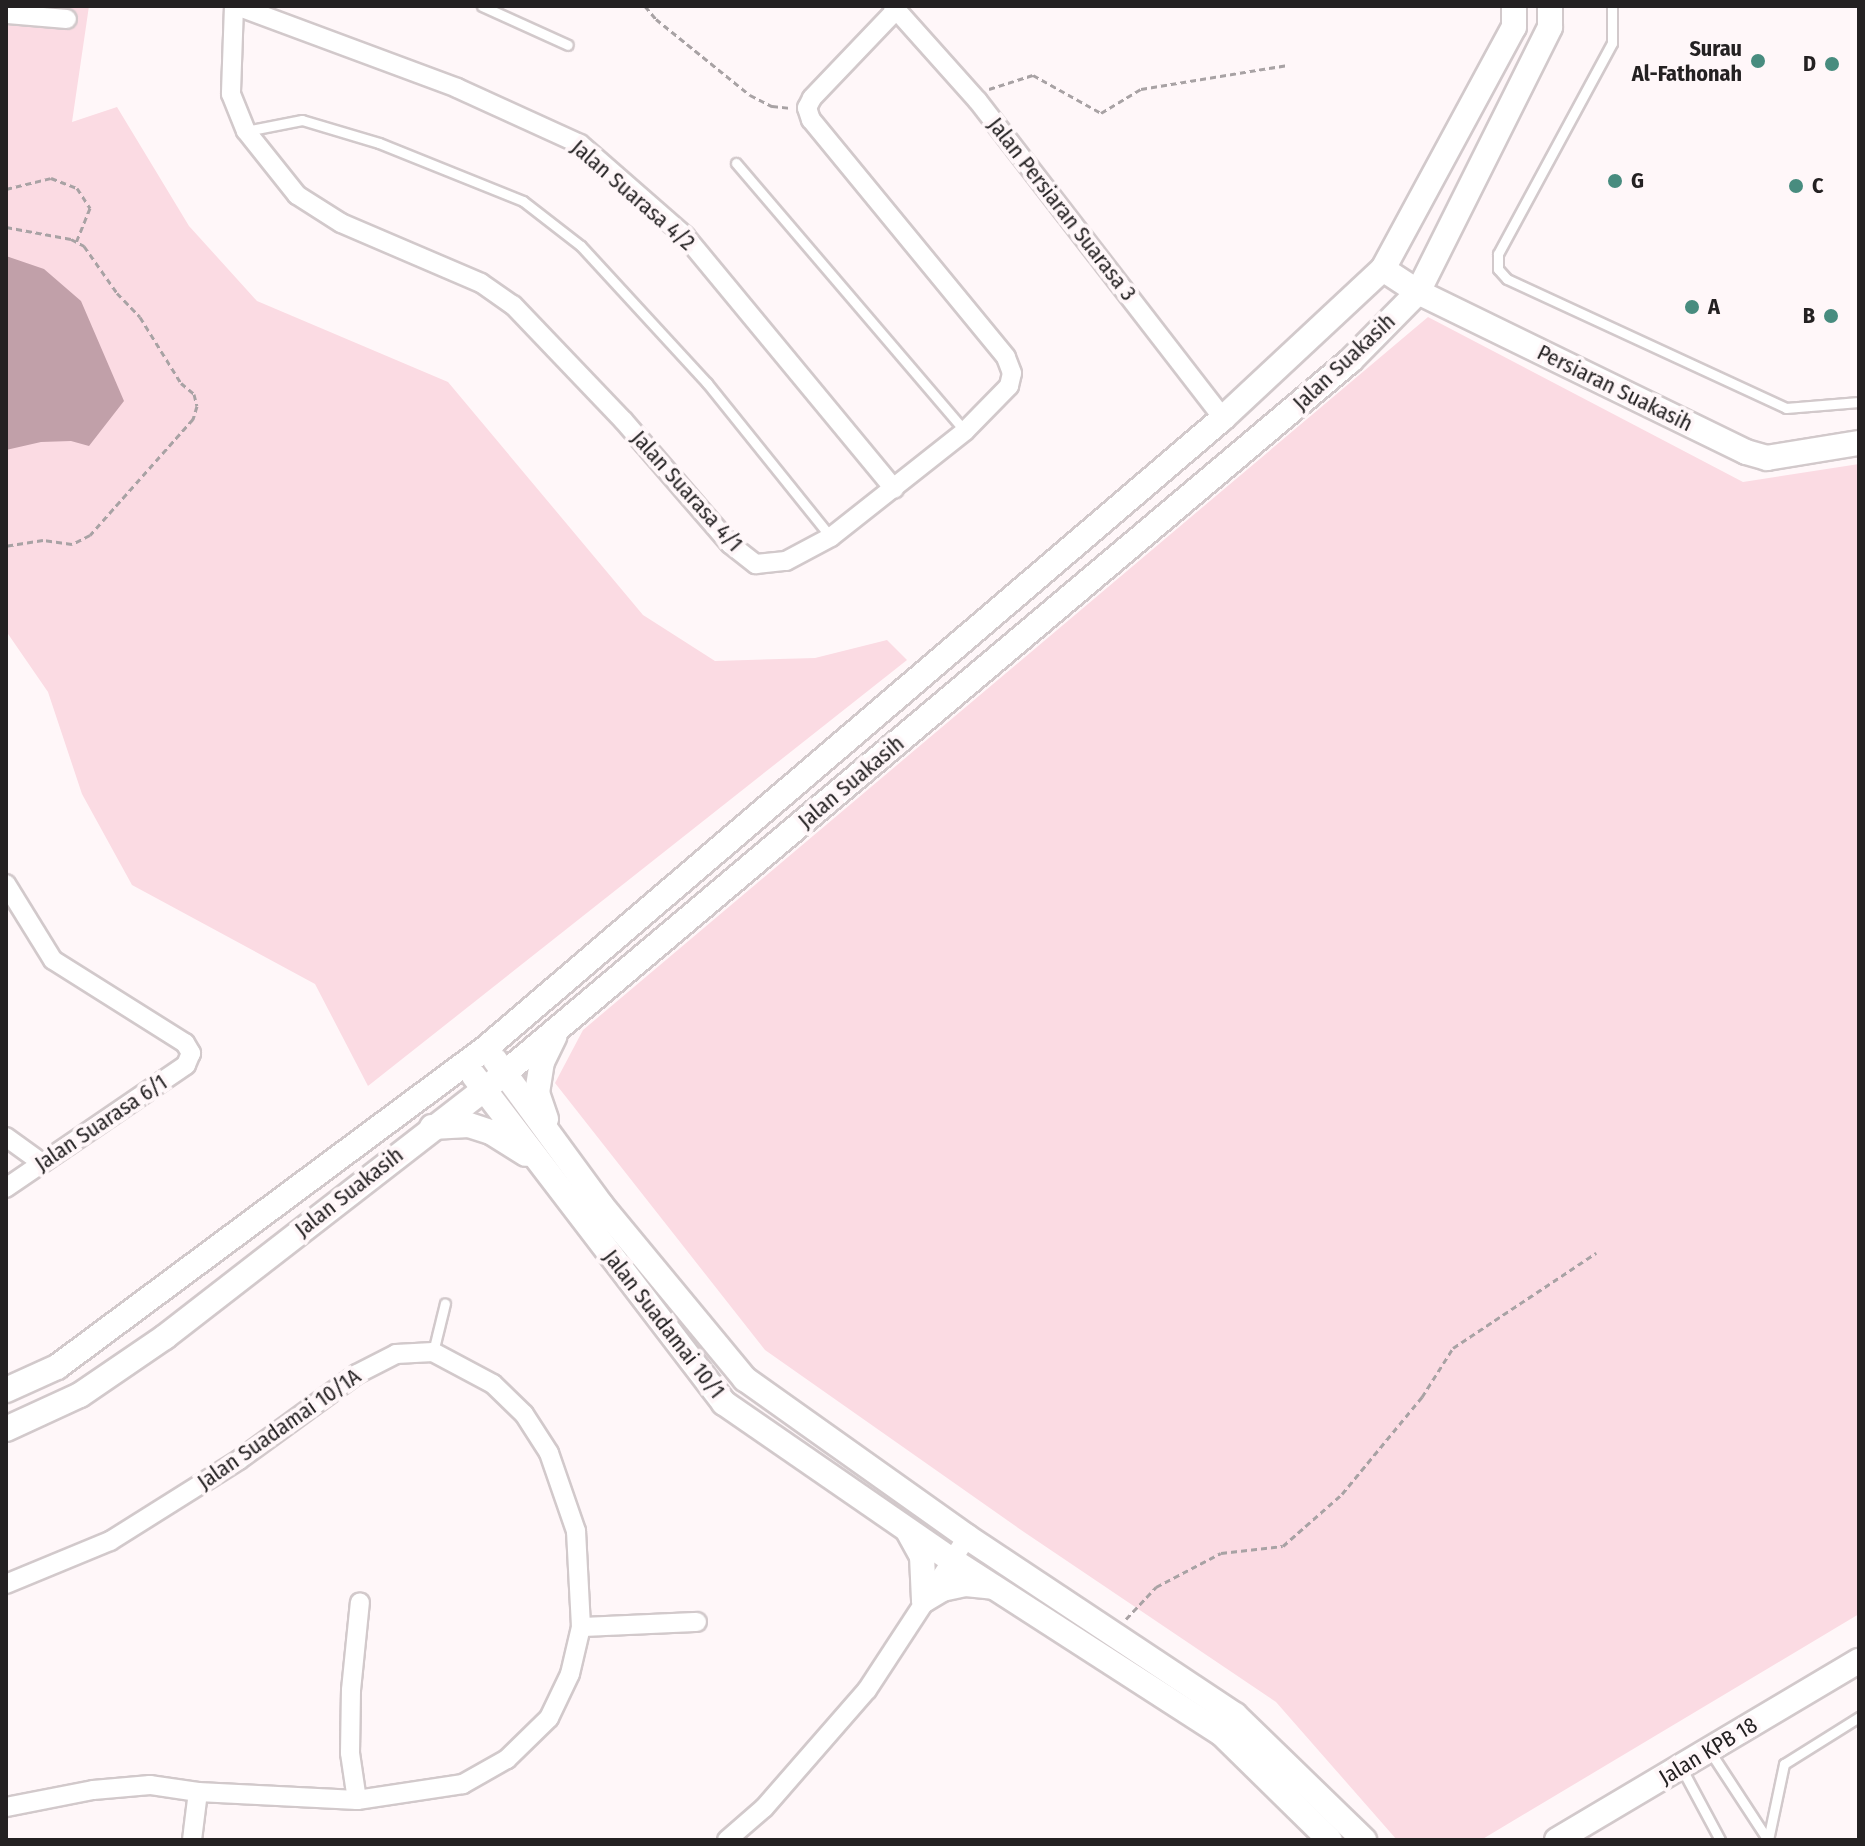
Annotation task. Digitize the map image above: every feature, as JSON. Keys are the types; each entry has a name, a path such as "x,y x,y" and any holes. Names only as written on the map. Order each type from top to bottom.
{"main road":[{"name":"Jalan Suakasih","path":"6,1390 57,1367 466,1064 1223,418 1383,269 1514,27 1514,6"},
{"name":"Jalan Suakasih","path":"6,1429 80,1395 165,1337 505,1073 1351,360 1418,292 1550,27 1550,6"},
{"name":"Persiaran Suakasih","path":"1383,269 1418,292 1746,452 1767,458 1859,443"},
{"path":"432,1127 469,1125 547,1152 537,1093 542,1062 559,1028"},
{"name":"Jalan Suadamai 10/1","path":"486,1048 505,1073 547,1152 724,1403 952,1560 1222,1734 1330,1840"},
{"name":"Jalan Suadamai 10/1","path":"466,1064 484,1089 601,1205 745,1379 967,1537 1235,1715 1364,1840"},
{"path":"907,1528 922,1556 924,1600 942,1589 966,1584 995,1587"},
{"name":"Jalan KPB 18","path":"1557,1840 1859,1661"}],"street":[{"name":"Jalan Suarasa 4/1","path":"236,6 231,94 246,131 297,195 341,223 481,283 513,305 623,420 730,544 756,564 786,561 831,537 965,431 1009,386 1012,373 1006,357 811,120 807,108"},
{"name":"Jalan Suarasa 4/2","path":"236,6 457,88 580,144 685,236 894,489"},
{"path":"807,108 812,98 895,7"},
{"name":"Jalan Persiaran Suarasa 3","path":"895,7 978,101 1223,418"},
{"path":"6,14 67,19"},
{"name":"Jalan Suarasa 6/1","path":"6,884 53,960 185,1043 191,1053 186,1065 6,1188"},
{"path":"6,1137 42,1163"},
{"name":"Jalan Suadamai 10/1A","path":"6,1584 110,1541 239,1460 357,1374 396,1354 433,1352 464,1365 493,1384 524,1414 549,1453 576,1531 581,1627 570,1674 549,1718 507,1759 463,1784 357,1800 198,1792 150,1785 93,1790 6,1807"},
{"path":"727,1840 764,1808 867,1690 967,1537"},
{"path":"357,1800 350,1753 350,1722 360,1602"},
{"path":"581,1627 697,1622"},
{"path":"192,1840 198,1792"}],"lane":[{"path":"482,6 568,45"},
{"path":"1612,6 1612,43 1498,254 1498,269 1507,279 1786,408 1859,402"},
{"path":"246,131 302,120 379,143 523,201 581,246 697,372 831,537"},
{"path":"736,163 965,431"},
{"path":"433,1352 445,1303"},
{"path":"1768,1840 1784,1764 1859,1717"},
{"path":"1709,1750 1768,1840"},
{"path":"1681,1767 1720,1840"}],"path":[{"path":"645,6 656,19 750,95 772,106 807,108"},
{"path":"978,101 991,87 1033,75 1101,113 1141,89 1288,65"},
{"path":"6,189 51,178 77,188 90,208 76,242"},
{"path":"6,227 84,246 117,293 140,317 181,383 194,394 197,406 193,419 90,535 72,544 43,540 6,546"},
{"path":"1112,1634 1156,1587 1221,1553 1283,1546 1342,1494 1422,1397 1453,1348 1596,1253"}],"shaded area":[{"path":"6,6 89,6 72,122 117,107 189,226 257,301 448,382 643,615 715,661 815,658 887,640 907,660 368,1086 315,984 132,885 82,794 48,692 6,631"},
{"path":"6,256 44,269 81,301 124,401 89,446 71,441 41,442 6,450"},
{"path":"1428,317 1743,482 1859,464 1859,1614 1481,1840 1397,1840 1276,1702 1024,1532 765,1350 555,1083 583,1030"}],"place":[{"name":"Surau Al-Fathonah","path":"1758,61"},
{"name":"D","path":"1832,64"},
{"name":"G","path":"1615,181"},
{"name":"C","path":"1796,186"},
{"name":"A","path":"1692,307"},
{"name":"B","path":"1831,316"}]}
